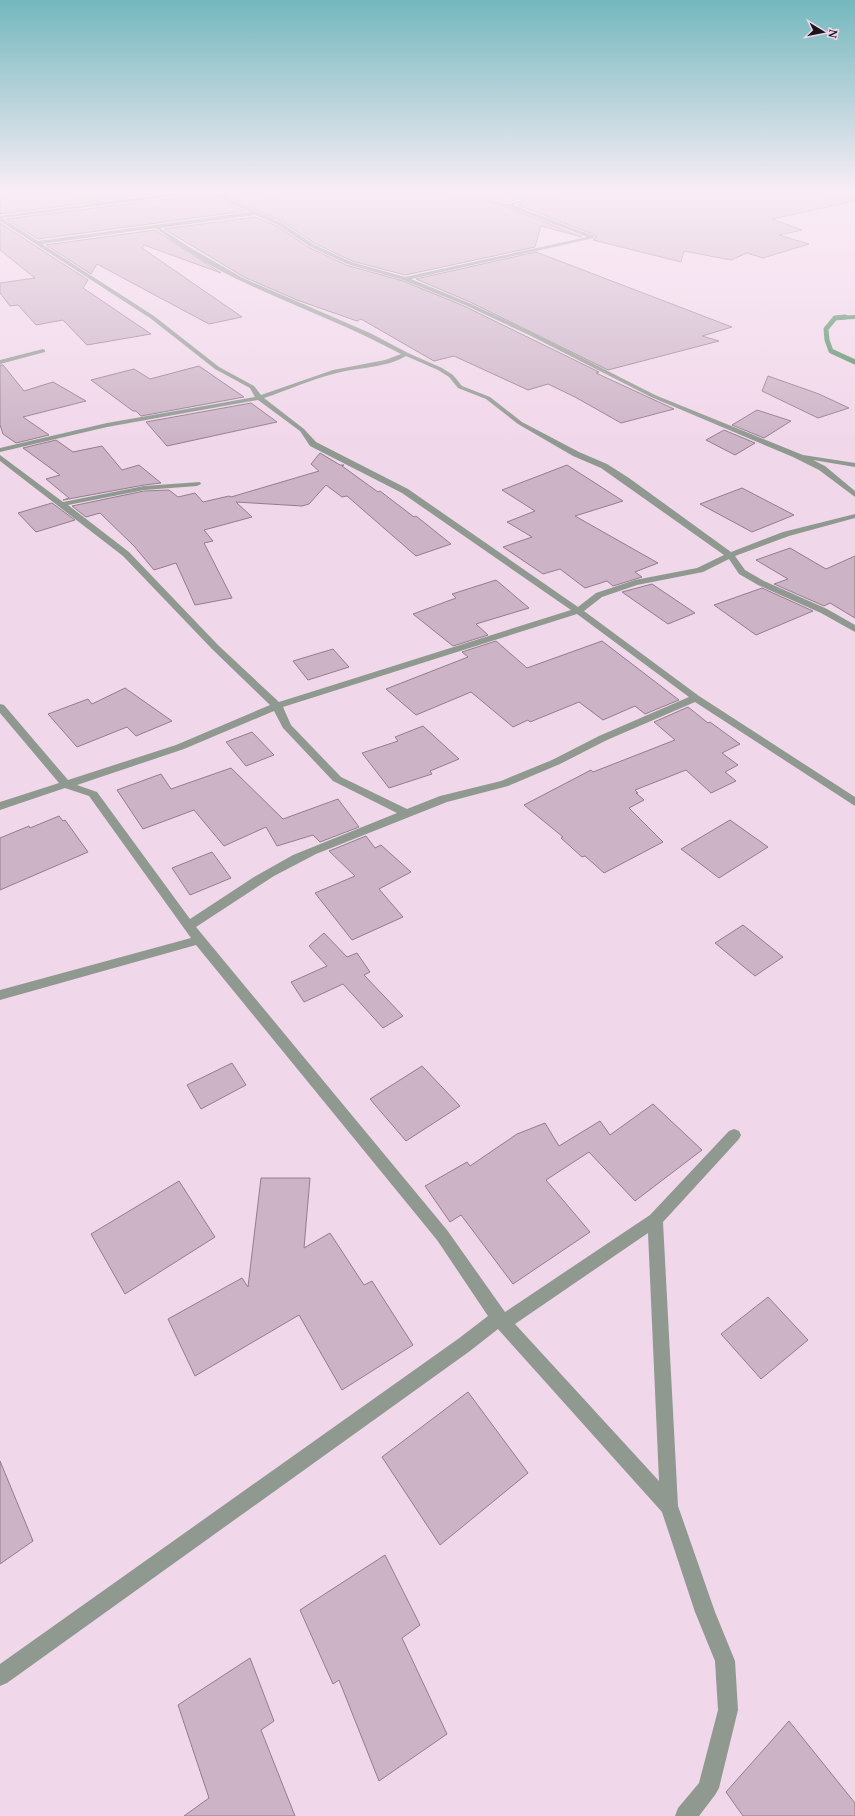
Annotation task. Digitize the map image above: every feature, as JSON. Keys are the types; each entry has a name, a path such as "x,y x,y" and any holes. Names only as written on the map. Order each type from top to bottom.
{"street":[{"path":"85,274 152,318 217,368 252,387 259,398 302,430 313,444 405,491 578,611 696,698 855,802"},
{"path":"230,274 241,280 368,334 406,354 440,369 451,376 460,387 488,398 520,423 576,454 604,466 626,480 730,555 742,572 760,583 824,611 855,629"},
{"path":"387,274 405,279 467,304 531,334 653,396 796,455 822,468 855,495"},
{"path":"405,279 428,274"},
{"path":"0,362 43,351"},
{"path":"0,450 107,424 259,398 334,371 391,360 406,354"},
{"path":"796,455 855,465"},
{"path":"0,457 126,554 215,647 278,706 287,726 337,779 406,813"},
{"path":"62,504 144,488 197,484"},
{"path":"0,806 180,747 278,706 578,611 598,595 635,583 700,570 730,555 786,534 855,516"},
{"path":"189,926 282,866 323,847 382,825 406,813 444,799 504,784 556,762 603,738 696,698"},
{"path":"0,706 66,785 93,794 198,940 442,1235 503,1323 669,1506"},
{"path":"0,995 198,940"},
{"path":"503,1323 655,1220 734,1135"},
{"path":"655,1220 669,1506 705,1612 725,1661 728,1710 708,1788 686,1816"},
{"path":"0,1676 457,1350 496,1320 503,1323"}],"building":[{"path":"30,274 78,274 88,280 83,288 151,334 87,345 63,320 36,325 18,305 10,306 0,293 0,283 35,278"},
{"path":"115,274 179,274 242,317 209,324"},
{"path":"239,274 377,274 403,281 464,306 599,372 596,373 674,409 621,423 575,397 548,384 528,390 454,356 434,361 361,319 357,321 297,300"},
{"path":"439,274 593,274 732,327 702,336 719,341 608,370 470,302 416,279"},
{"path":"0,365 3,365 24,391 53,382 86,401 23,417 49,435 16,443 3,434 0,425"},
{"path":"199,366 244,397 141,416 91,380 134,369 150,379"},
{"path":"768,376 819,394 849,408 818,418 762,391"},
{"path":"251,403 277,422 167,446 146,422"},
{"path":"757,410 791,421 764,438 732,425"},
{"path":"724,430 755,443 735,455 706,440"},
{"path":"56,440 73,452 102,446 122,470 139,465 161,483 63,500 69,498 46,479 60,475 23,448"},
{"path":"320,453 340,465 344,465 342,466 378,492 380,491 414,517 416,516 451,544 416,556 347,496 342,497 326,485 309,504 302,506 236,502 252,517 204,530 213,541 204,543 232,598 195,605 176,563 154,570 134,546 100,513 86,517 72,506 144,491 169,490 178,497 195,493 203,502 229,496 231,497 319,471 311,464"},
{"path":"567,465 623,501 575,516 658,563 635,572 642,577 613,586 607,581 585,588 560,569 543,574 503,547 532,537 507,522 535,511 502,490"},
{"path":"742,488 794,515 752,532 700,504"},
{"path":"52,503 75,520 36,532 18,513"},
{"path":"790,548 826,569 855,556 855,618 830,603 824,606 774,584 788,579 756,560"},
{"path":"496,580 529,608 476,624 488,635 453,646 413,614 456,598 452,594"},
{"path":"652,584 695,613 668,624 622,592"},
{"path":"762,588 813,611 756,635 714,605"},
{"path":"496,641 527,668 602,641 679,700 645,714 635,706 603,720 579,702 530,722 528,720 513,727 471,692 416,715 386,689 468,657 462,652"},
{"path":"333,649 349,667 308,680 293,661"},
{"path":"125,688 172,721 136,736 127,727 77,747 48,714 88,699 92,704"},
{"path":"688,707 708,723 710,722 740,744 722,753 738,765 725,772 736,781 711,793 686,770 635,790 638,793 636,793 644,800 629,808 663,842 604,873 585,856 582,857 561,838 563,837 524,805 591,770 593,772 675,740 654,722"},
{"path":"423,726 459,759 430,771 432,774 389,788 362,753 398,741 395,737"},
{"path":"252,732 274,755 246,766 226,742"},
{"path":"231,768 283,819 338,799 359,827 320,842 313,835 277,846 266,827 224,846 194,810 143,829 117,790 161,774 171,789"},
{"path":"59,816 63,821 65,820 88,852 0,890 0,838"},
{"path":"730,820 768,847 719,878 681,849"},
{"path":"366,836 375,848 381,845 411,872 379,889 403,917 352,940 315,893 355,876 329,851"},
{"path":"212,852 231,878 190,895 172,868"},
{"path":"743,925 783,957 755,976 715,943"},
{"path":"324,933 347,957 357,953 370,972 364,975 403,1016 383,1028 343,984 304,1002 291,982 327,966 309,946"},
{"path":"232,1063 246,1085 201,1109 187,1085"},
{"path":"422,1066 460,1106 406,1141 370,1099"},
{"path":"653,1104 702,1150 635,1201 589,1152 546,1180 590,1232 513,1284 461,1215 450,1222 425,1186 467,1162 470,1166 517,1134 545,1123 559,1146 600,1121 610,1135"},
{"path":"261,1178 310,1178 304,1248 330,1233 364,1285 372,1281 413,1345 342,1390 299,1315 195,1376 168,1319 242,1278 248,1287"},
{"path":"179,1181 215,1237 125,1294 91,1234"},
{"path":"768,1297 808,1340 761,1379 721,1334"},
{"path":"468,1392 528,1473 440,1545 382,1457"},
{"path":"0,1461 33,1541 0,1564"},
{"path":"385,1555 420,1625 402,1638 447,1734 379,1781 339,1680 333,1684 300,1610"},
{"path":"250,1658 274,1721 261,1730 295,1816 184,1816 209,1798 178,1705"},
{"path":"789,1721 855,1803 855,1816 743,1816 726,1792"}],"waterway":[{"path":"835,318 845,317"},
{"path":"835,318 855,317"},
{"path":"835,318 826,329 827,340 831,351 855,362"}]}
